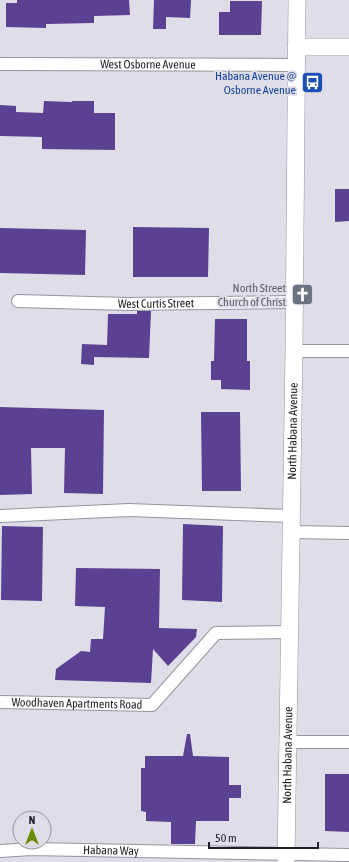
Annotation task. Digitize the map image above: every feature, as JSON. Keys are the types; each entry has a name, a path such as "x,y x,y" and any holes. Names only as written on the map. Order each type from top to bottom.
{"street":[{"name":"North Habana Avenue","path":"286,858 294,351 297,0"},
{"path":"296,47 349,47"},
{"name":"West Osborne Avenue","path":"0,64 296,65"},
{"name":"West Curtis Street","path":"18,301 128,304 294,302"},
{"path":"294,351 349,351"},
{"path":"0,516 129,510 291,524 349,533"},
{"name":"Woodhaven Apartments Road","path":"0,702 152,705 216,633 290,632"},
{"path":"288,742 349,742"},
{"name":"Habana Way","path":"0,850 31,849 286,858 349,855"}],"building":[{"path":"17,0 129,0 130,15 94,16 94,23 46,24 46,28 6,27 6,3 17,3"},
{"path":"154,0 191,0 190,18 166,17 166,29 153,29"},
{"path":"230,1 262,1 261,35 219,35 219,12 230,12"},
{"path":"44,101 94,101 94,113 115,113 115,150 42,149 42,137 0,136 0,105 16,106 16,112 43,113"},
{"path":"335,189 349,189 349,221 335,222"},
{"path":"133,227 209,228 208,277 133,277"},
{"path":"0,228 86,230 85,275 0,273"},
{"path":"137,311 151,311 149,358 94,357 94,365 81,364 82,344 107,345 108,314 137,314"},
{"path":"215,319 247,319 247,361 250,361 250,390 221,389 221,380 211,380 211,361 214,361"},
{"path":"0,407 104,410 103,494 64,493 65,448 31,448 32,494 0,495"},
{"path":"201,412 240,412 241,491 202,491"},
{"path":"183,524 223,526 222,602 182,600"},
{"path":"2,526 43,527 42,601 1,600"},
{"path":"76,568 160,569 159,628 197,629 196,637 168,666 153,649 151,683 55,680 56,669 81,651 90,652 91,639 103,639 105,607 75,606"},
{"path":"187,734 190,734 193,756 229,757 229,785 241,785 241,798 229,798 229,821 196,821 195,844 171,844 171,822 146,821 146,812 141,811 141,768 145,768 145,756 183,756"},
{"path":"325,774 349,774 349,832 325,831"}],"place":[{"name":"Habana Avenue @ Osborne Avenue","path":"312,83"},
{"name":"North Street Church of Christ","path":"302,295"}]}
